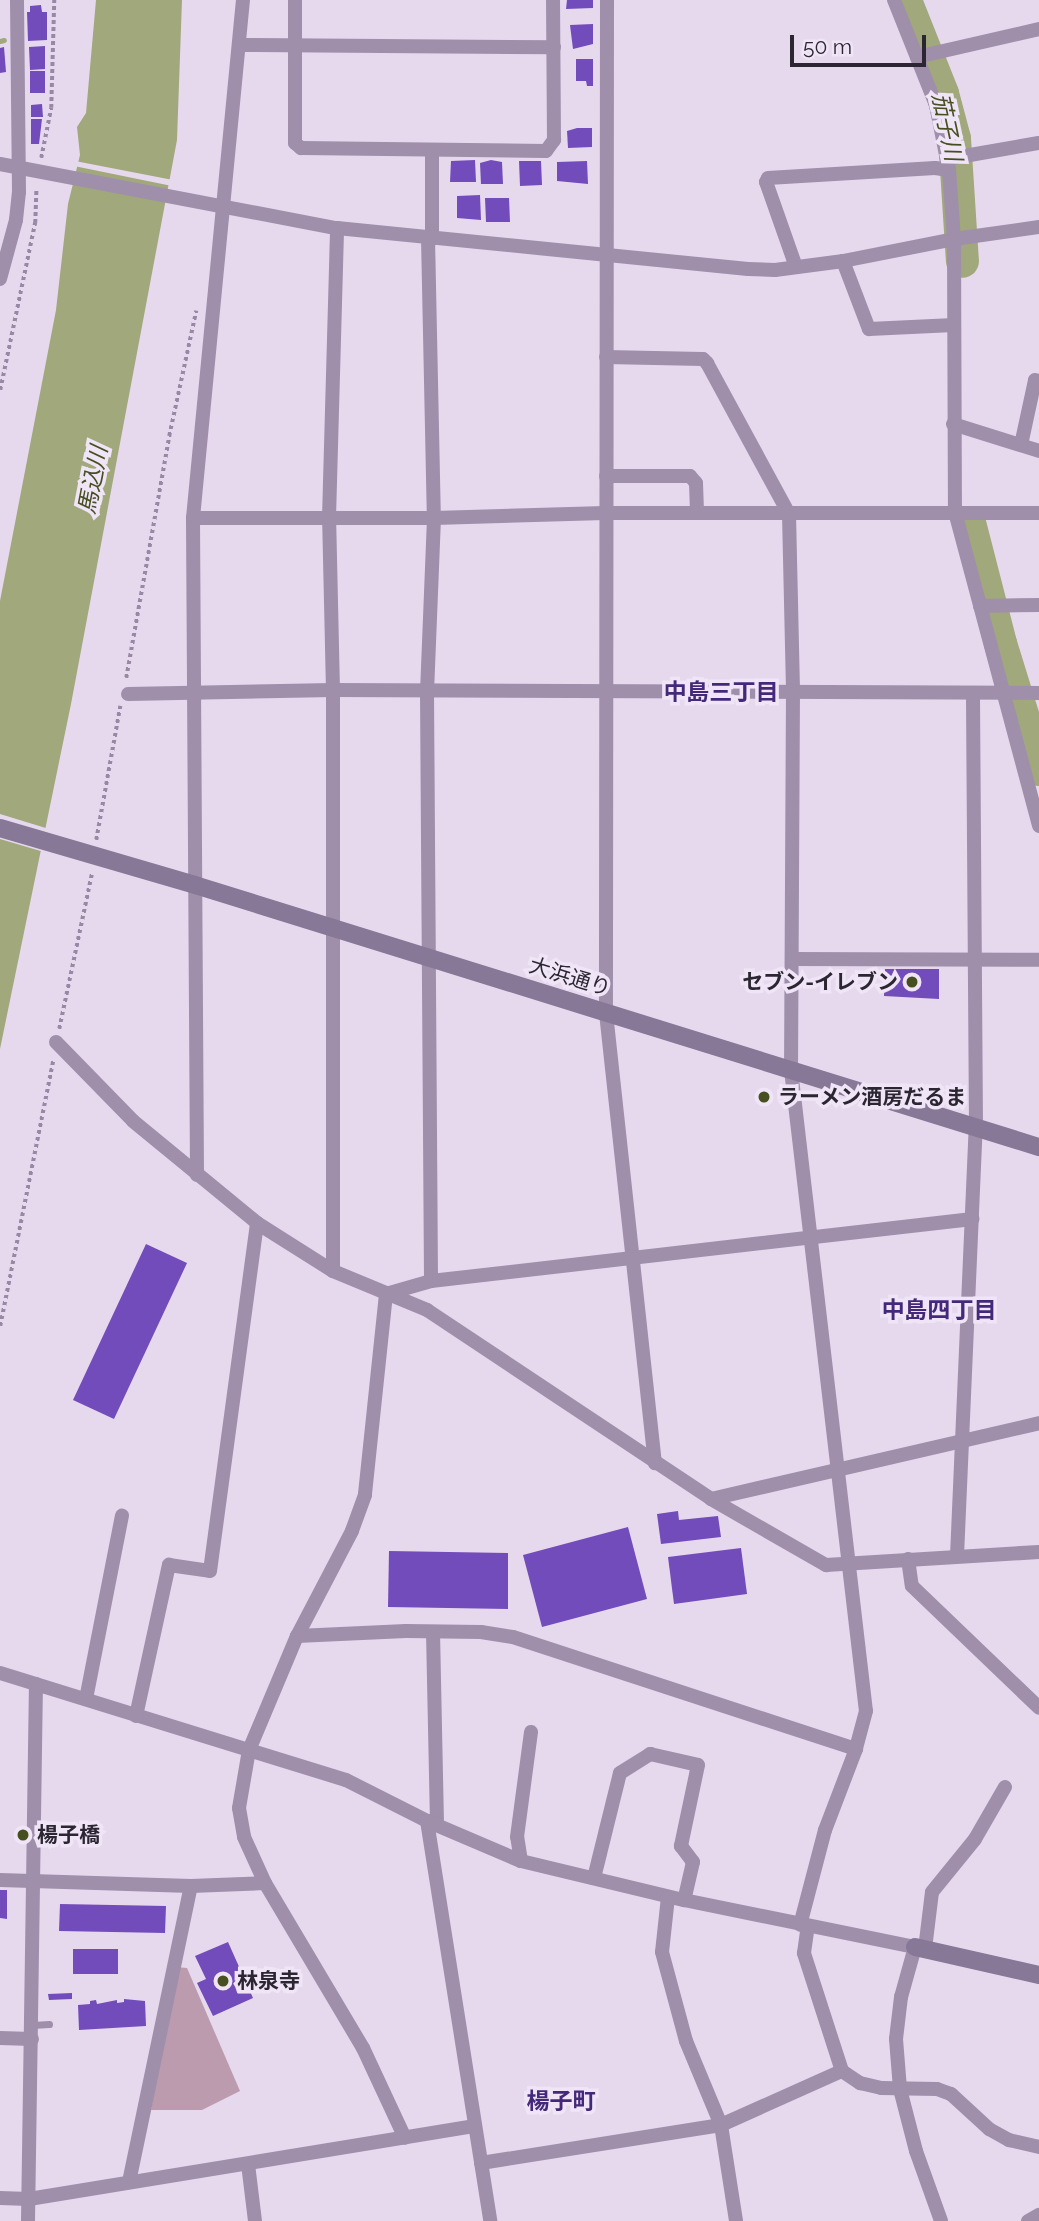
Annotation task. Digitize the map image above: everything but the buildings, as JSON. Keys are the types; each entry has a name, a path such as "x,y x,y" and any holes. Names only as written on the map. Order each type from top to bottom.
{"street":[{"path":"0,279 16,220 20,168 17,0"},
{"path":"197,1175 193,518 243,0"},
{"path":"295,0 295,143 300,148 432,151 546,151 554,139 553,0"},
{"path":"607,0 604,255 606,1013 635,1257 655,1463"},
{"path":"894,0 924,56 952,161 959,238 954,325 955,512 1039,826"},
{"path":"924,56 1039,29"},
{"path":"239,45 554,47"},
{"path":"796,267 766,182 768,178 934,167 1039,143"},
{"path":"431,1280 427,692 434,518 430,238 432,151"},
{"path":"0,164 337,228 748,269 843,261 959,238 1039,227"},
{"path":"333,1271 333,690 329,518 337,228"},
{"path":"843,261 869,329 954,325"},
{"path":"606,357 703,359 789,514 793,691 791,1070 866,1711 856,1749 825,1830 804,1925 804,1953 842,2071 860,2083 900,2089 937,2089 951,2094 989,2129 1009,2140 1039,2147"},
{"path":"1020,445 1035,380 1039,381"},
{"path":"953,424 1039,451"},
{"path":"606,476 690,476 696,483 697,513"},
{"path":"193,518 434,518 605,513 1039,513"},
{"path":"980,606 1039,605"},
{"path":"124,697 194,691 333,690 1039,693"},
{"path":"957,1556 976,1127 977,962 973,693"},
{"name":"大浜通り","path":"0,828 195,885 1039,1147"},
{"path":"792,959 977,962 1039,960"},
{"path":"56,1042 133,1121 257,1223 333,1271 427,1310 711,1499 826,1565 1039,1552"},
{"path":"386,1294 431,1280 972,1219"},
{"path":"136,1716 169,1565 210,1571 257,1223"},
{"path":"386,1294 365,1495 352,1531 297,1636 249,1750 239,1808 244,1837 265,1883 363,2048 405,2138"},
{"path":"711,1499 1039,1423"},
{"path":"86,1699 122,1515"},
{"path":"908,1559 912,1586 1039,1708"},
{"path":"297,1636 433,1632 513,1637 856,1749"},
{"path":"433,1632 432,1823 490,2221"},
{"path":"0,1673 346,1780 432,1823 521,1861 684,1900 1039,1975"},
{"path":"28,2221 36,1684"},
{"path":"521,1861 517,1837 531,1732"},
{"path":"594,1878 620,1773 650,1754 698,1765 681,1846 693,1862 684,1900"},
{"path":"941,2221 916,2151 900,2089 896,2039 905,1978 920,1948 932,1892 975,1839 1005,1787"},
{"path":"0,1880 191,1885 265,1883"},
{"path":"130,2182 191,1885"},
{"path":"668,1896 662,1952 686,2041 721,2125 736,2221"},
{"path":"0,2038 32,2032"},
{"path":"481,2163 721,2125 842,2071"},
{"path":"0,2198 29,2199 475,2126"},
{"path":"248,2164 255,2221"},
{"path":"1028,2221 1039,2215"}],"lane":[{"path":"32,2032 49,2024"}],"path":[{"path":"0,1326 92,876 90,854 124,697 169,436 197,302"}],"shaded area":[{"path":"176,1967 187,1968 240,2091 202,2110 151,2110"}],"water":[{"name":"馬込川","path":"96,0 182,0 177,140 71,704 0,1049 0,601 56,310 68,204 80,155 77,127 86,113"}],"pier":[{"path":"75,161 173,180 172,186 74,166"},
{"path":"0,814 49,829 44,852 0,839"}],"waterway":[{"name":"茄子川","path":"905,0 942,93 954,138 962,261"},
{"path":"0,41 4,40"},
{"name":"茄子川","path":"969,522 1000,643 1039,769"}],"place":[{"name":"セブン-イレブン","path":"912,982"},
{"name":"ラーメン酒房だるま","path":"764,1097"},
{"name":"楊子橋","path":"23,1835"},
{"name":"林泉寺","path":"223,1981"}],"district":[{"name":"中島三丁目","path":"721,692"},
{"name":"中島四丁目","path":"939,1310"},
{"name":"楊子町","path":"561,2101"}]}
